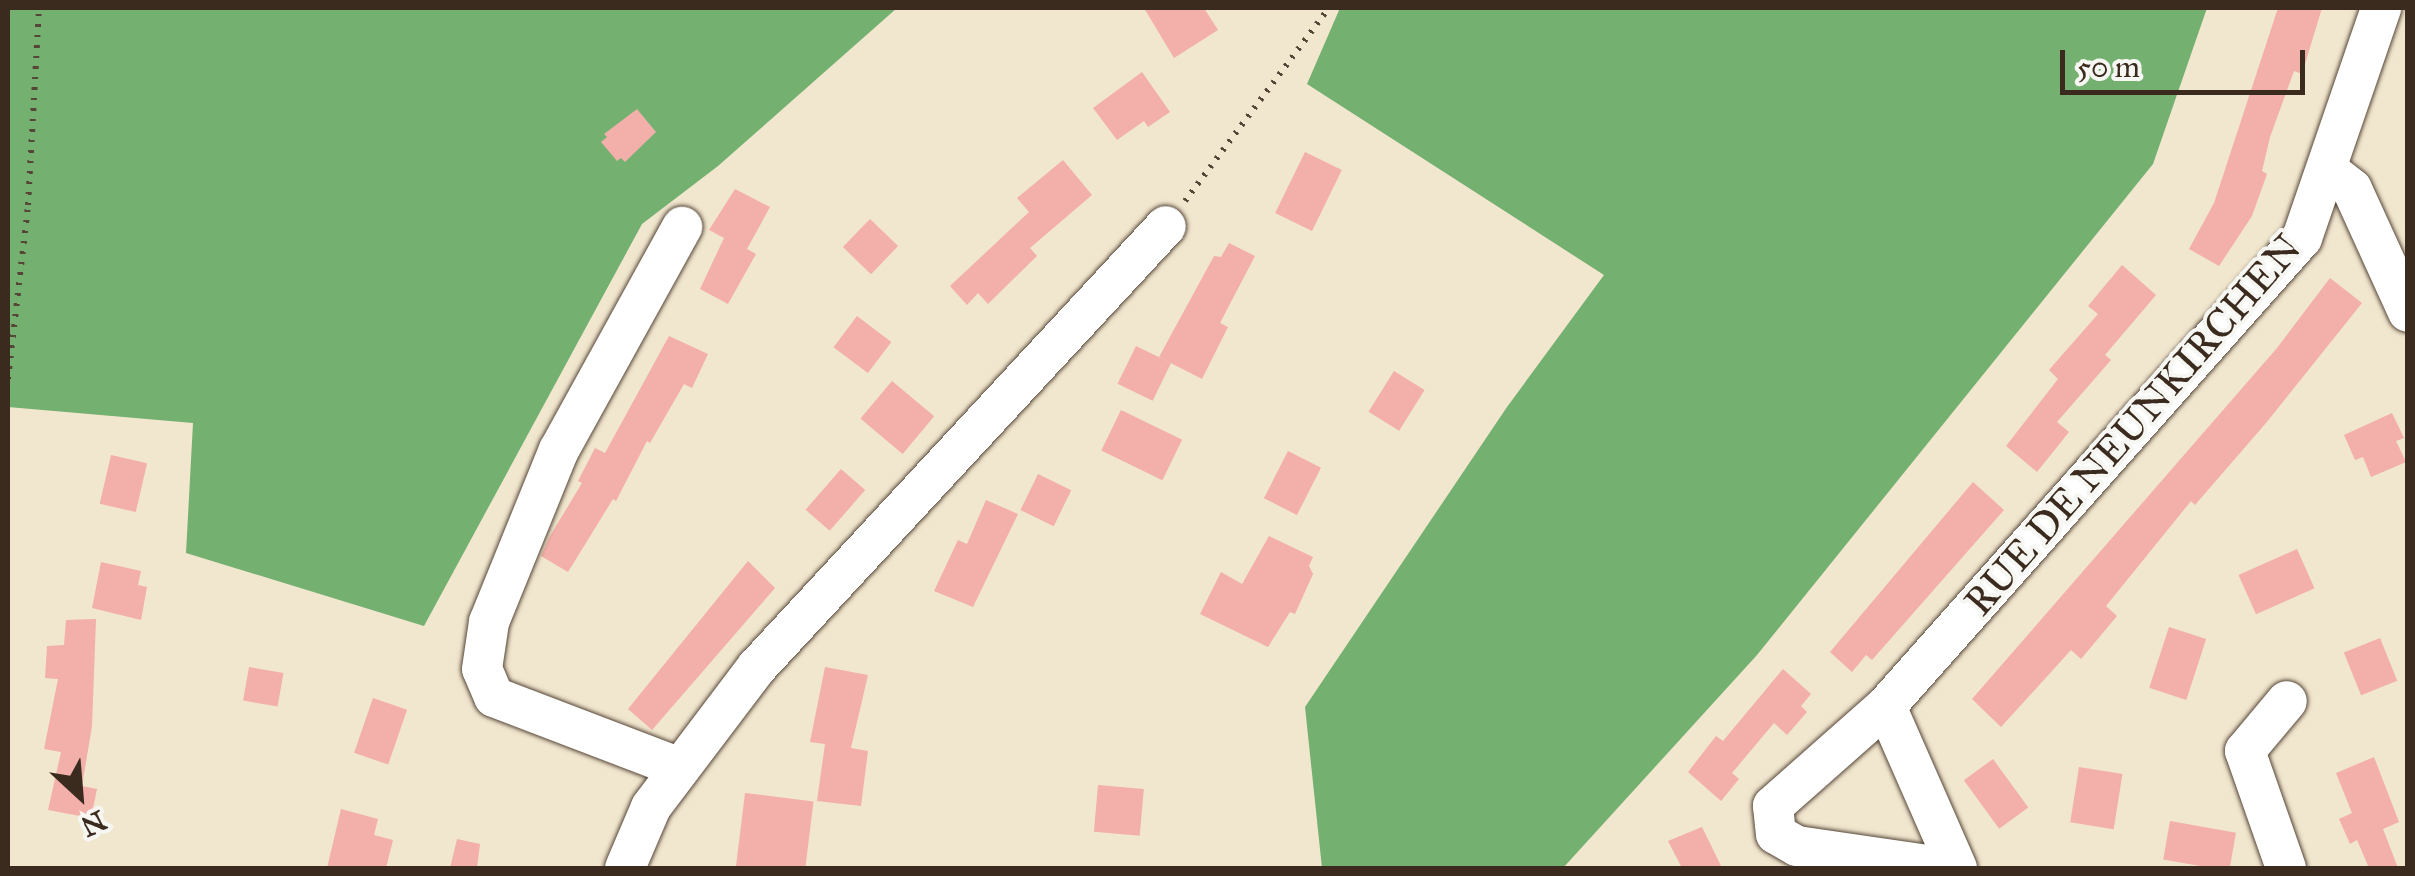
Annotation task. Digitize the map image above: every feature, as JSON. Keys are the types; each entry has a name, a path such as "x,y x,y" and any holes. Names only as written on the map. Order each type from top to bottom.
{"street":[{"name":"RUE DE NEUNKIRCHEN","path":"1948,868 1797,846 1776,834 1773,806 1886,706 2302,238 2381,8"},
{"path":"2328,171 2352,189 2408,312"},
{"path":"625,868 651,807 757,667 1166,226"},
{"path":"680,768 494,697 482,669 489,622 559,450 682,227"},
{"path":"2286,868 2245,750 2287,701"},
{"path":"1886,706 1957,868"}],"path":[{"path":"8,379 28,205 39,8"},
{"path":"1166,226 1329,8"}],"green space":[{"path":"10,8 897,8 718,166 642,224 424,626 186,553 193,423 8,407"},
{"path":"1340,8 2207,8 2153,164 1757,655 1563,868 1322,868 1305,707 1507,407 1604,275 1307,84"}],"building":[{"path":"1144,8 1204,8 1218,30 1174,58"},
{"path":"2278,8 2322,8 2302,74 2294,71 2270,137 2262,171 2267,174 2252,216 2219,266 2189,249 2214,203"},
{"path":"1142,72 1170,112 1148,127 1144,121 1117,140 1093,108"},
{"path":"637,109 656,132 625,162 621,158 617,161 601,142 607,137 604,134"},
{"path":"1305,152 1342,170 1312,231 1275,213"},
{"path":"1063,160 1092,195 1030,248 1037,256 988,304 978,293 967,305 950,286 1029,212 1017,198"},
{"path":"735,189 770,207 747,249 756,254 728,304 700,289 724,238 709,230"},
{"path":"870,219 898,246 871,274 843,247"},
{"path":"1229,243 1255,256 1220,323 1228,327 1202,379 1159,357 1214,256 1221,257"},
{"path":"2122,265 2156,295 2105,355 2111,360 2057,422 2069,432 2037,472 2006,446 2058,379 2049,370 2098,314 2088,306"},
{"path":"2330,278 2362,303 2266,423 2195,505 2191,501 2106,606 2117,616 2081,659 2071,650 2001,727 1972,699 2277,348"},
{"path":"857,316 891,342 868,373 834,347"},
{"path":"669,336 708,354 692,388 684,384 650,443 647,441 616,501 613,499 568,572 541,556 582,483 578,481 595,448 605,453"},
{"path":"1136,346 1171,363 1153,401 1118,384"},
{"path":"1394,371 1425,390 1399,431 1369,412"},
{"path":"892,381 934,416 903,454 861,419"},
{"path":"1121,410 1182,440 1162,480 1101,450"},
{"path":"2392,413 2404,438 2396,441 2406,462 2371,477 2363,457 2355,460 2344,435"},
{"path":"1288,451 1321,468 1297,515 1264,498"},
{"path":"111,455 147,463 136,512 100,504"},
{"path":"841,469 865,490 830,531 806,510"},
{"path":"1038,474 1071,490 1054,526 1020,510"},
{"path":"1973,482 2004,510 1872,660 1866,655 1852,672 1830,652"},
{"path":"986,500 1018,514 973,607 934,591 958,540 967,544"},
{"path":"1269,536 1313,557 1309,566 1313,574 1295,614 1290,612 1268,647 1200,614 1221,572 1242,584"},
{"path":"2297,549 2314,588 2256,614 2239,575"},
{"path":"748,561 775,588 652,730 628,709"},
{"path":"101,562 141,571 138,585 147,587 141,620 92,608"},
{"path":"96,619 92,726 82,786 97,789 91,818 48,810 61,752 44,749 58,679 45,678 47,646 64,645 66,620"},
{"path":"2169,627 2206,639 2186,700 2149,688"},
{"path":"2380,638 2397,681 2361,695 2344,653"},
{"path":"249,667 283,673 278,707 243,700"},
{"path":"825,667 868,675 851,748 868,751 861,806 817,801 825,744 810,742"},
{"path":"1783,669 1811,694 1801,706 1807,712 1787,735 1774,723 1732,773 1739,779 1721,801 1688,772 1716,736 1723,741"},
{"path":"373,698 407,710 388,765 354,753"},
{"path":"2374,757 2399,822 2383,829 2398,868 2369,868 2357,840 2350,844 2339,819 2352,813 2336,773"},
{"path":"1993,759 2028,808 1999,829 1964,780"},
{"path":"2079,767 2122,774 2114,829 2070,822"},
{"path":"1098,785 1144,789 1140,836 1094,832"},
{"path":"745,793 813,801 805,868 736,867"},
{"path":"341,809 378,819 374,835 393,840 386,868 327,868"},
{"path":"2170,821 2236,833 2230,868 2163,859"},
{"path":"1702,827 1722,868 1682,868 1668,841"},
{"path":"457,839 480,844 477,868 450,868"}]}
